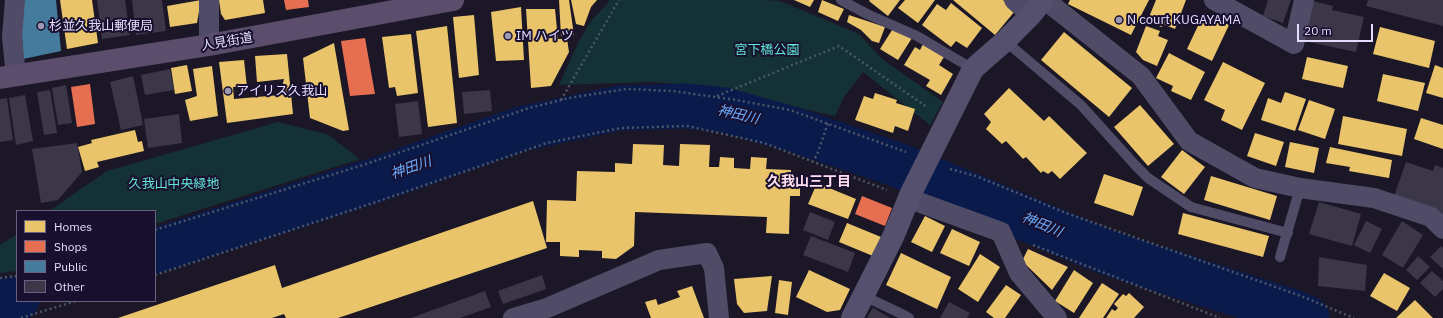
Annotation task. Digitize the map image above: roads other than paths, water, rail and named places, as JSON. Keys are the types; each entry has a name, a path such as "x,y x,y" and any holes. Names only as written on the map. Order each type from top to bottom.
{"main road":[{"name":"人見街道","path":"8,77 209,45 440,1"}],"street":[{"path":"8,77 6,37 15,0"},
{"path":"209,0 209,45"},
{"path":"1014,0 1039,5 1141,76 1189,141 1255,178 1300,188 1374,198 1431,217 1443,229"},
{"path":"1214,0 1294,44 1304,0"},
{"path":"852,318 893,237 926,162 973,69 1004,41 1039,5"},
{"path":"910,196 1001,232 1019,273 1058,318"},
{"path":"513,318 547,308 660,260 707,253 714,268 719,318"}],"lane":[{"path":"841,0 867,14 917,36 973,69"},
{"path":"1004,41 1081,105 1148,178 1191,207 1288,233"},
{"path":"1280,257 1300,188"},
{"path":"864,296 909,318"}],"waterway":[{"name":"神田川","path":"156,251 379,179 521,129 619,108 686,106 724,110 795,130 898,165 1106,252 1293,312 1307,318"},
{"name":"神田川","path":"0,302 16,299"}],"place":[{"name":"N court KUGAYAMA","path":"1119,20"},
{"name":"杉並久我山郵便局","path":"41,26"},
{"name":"IM ハイツ","path":"508,36"},
{"name":"アイリス久我山","path":"228,91"}],"district":[{"name":"久我山三丁目","path":"809,182"}],"park label":[{"name":"宮下橋公園","path":"767,50"},
{"name":"久我山中央緑地","path":"174,184"}]}
